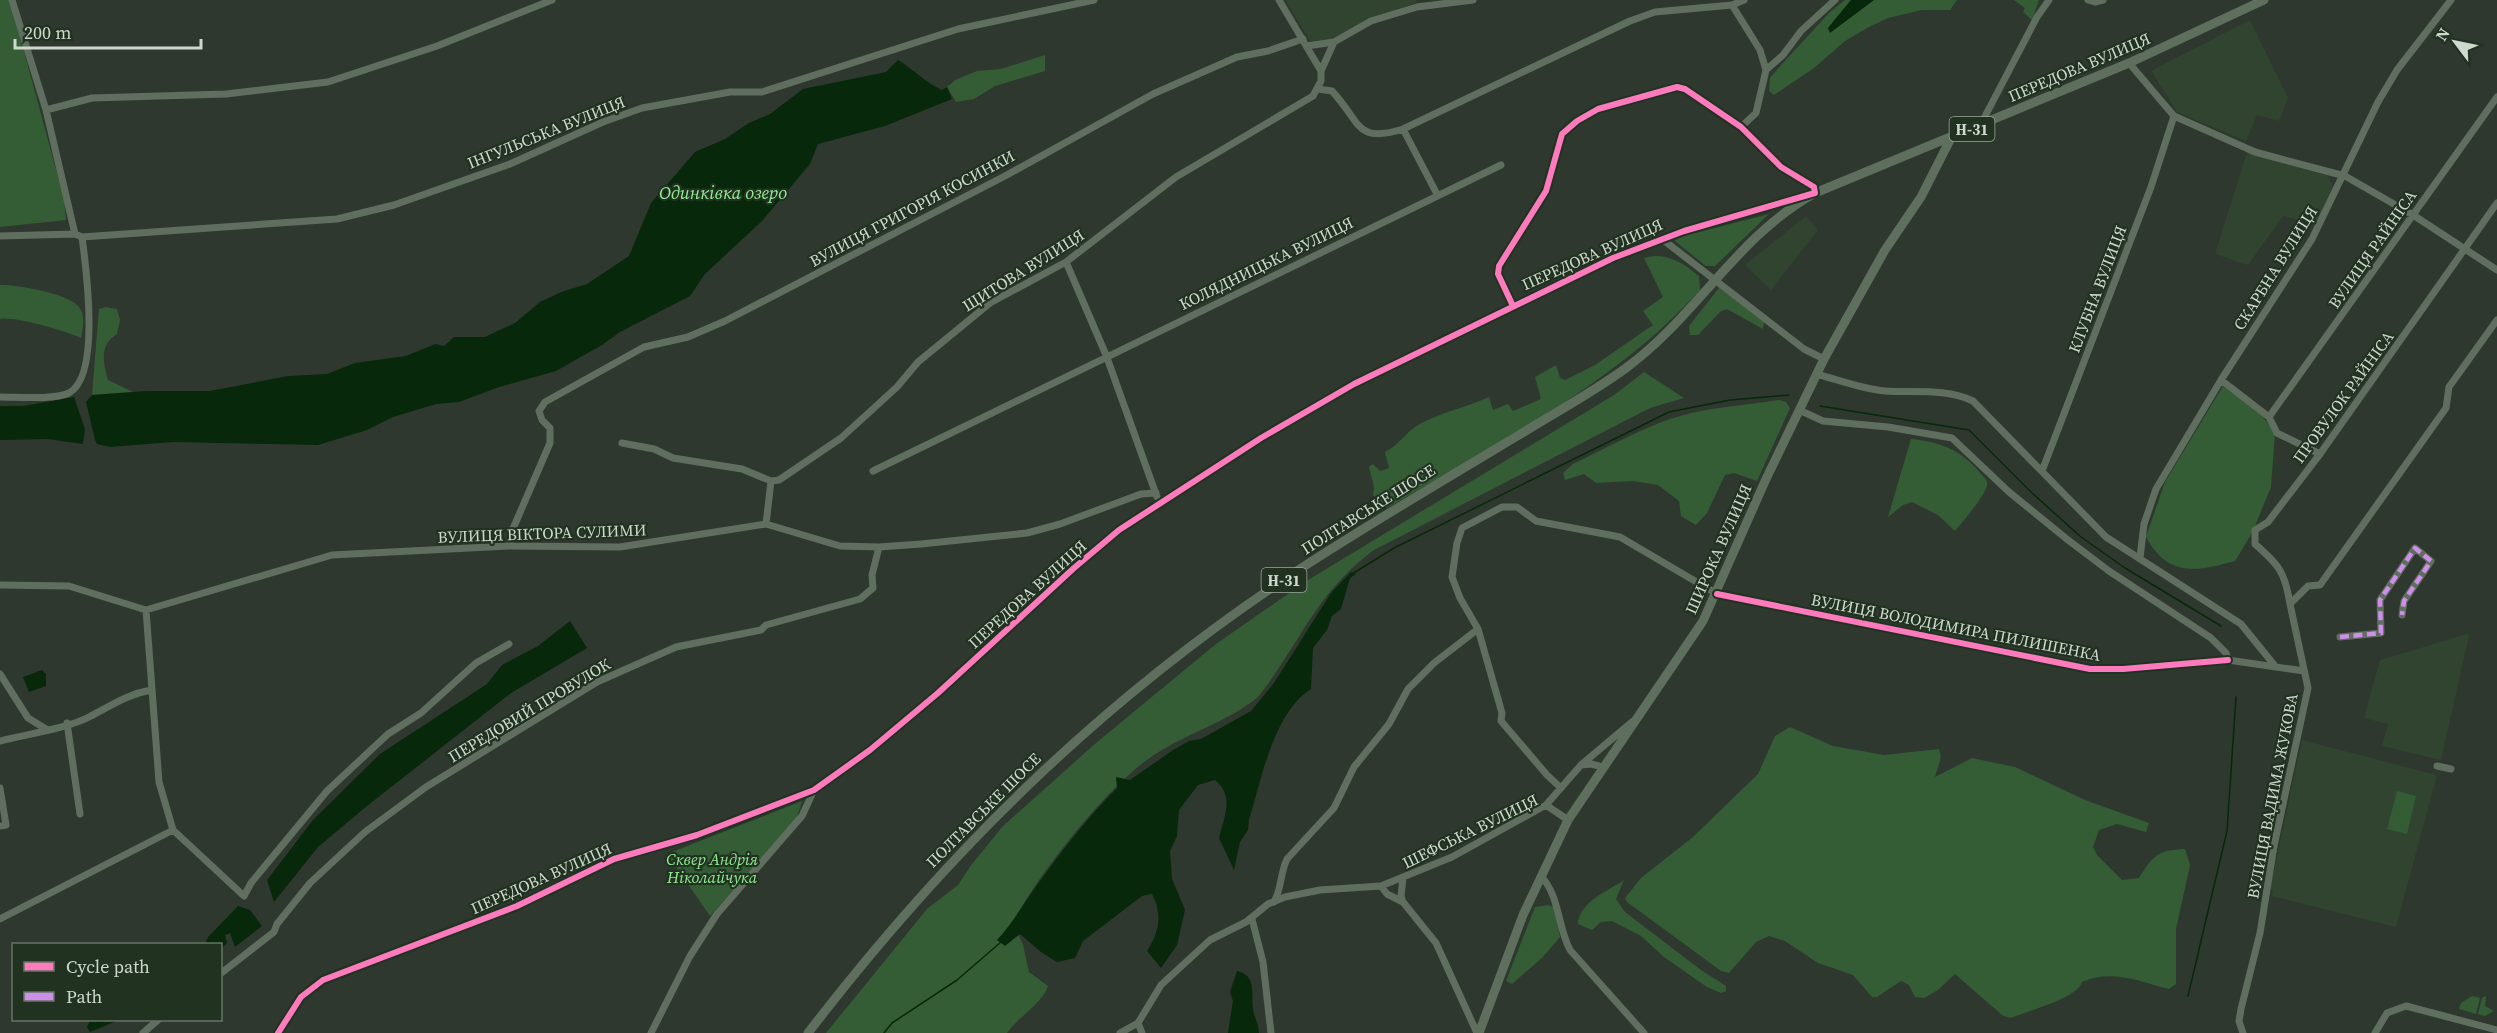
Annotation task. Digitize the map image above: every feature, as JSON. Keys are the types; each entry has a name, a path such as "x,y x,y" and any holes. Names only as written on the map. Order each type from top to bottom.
{"main road":[{"name":"ПЕРЕДОВА ВУЛИЦЯ","path":"1815,193 2129,63 2264,0"},
{"name":"ШИРОКА ВУЛИЦЯ","path":"1478,1033 1523,915 1568,820 1703,621 1816,374 1885,249 1921,197 1951,138"},
{"name":"ПОЛТАВСЬКЕ ШОСЕ","path":"808,1033 915,902 979,831 1127,696 1241,609 1305,566 1627,367 1657,343 1761,231 1795,204 1815,193"}],"street":[{"path":"0,398 69,393 77,386 90,333 89,298 79,236 46,110 12,0"},
{"path":"46,110 92,98 226,94 328,82 437,46 552,0"},
{"name":"ІНГУЛЬСЬКА ВУЛИЦЯ","path":"0,236 79,236 337,219 394,205 510,164 603,122 642,108 719,94 762,92 958,29 1094,0"},
{"path":"1279,0 1321,71"},
{"name":"ВУЛИЦЯ ГРИГОРІЯ КОСИНКИ","path":"509,546 512,531 550,443 550,428 542,420 539,411 545,402 633,352 654,343 708,330 1005,176 1153,94 1237,57 1305,42 1334,42 1383,17 1417,7 1473,0"},
{"path":"1334,42 1321,71 1318,89 1332,91 1362,129 1371,135 1381,136 1403,129 1630,21 1655,12 1732,5 1744,0"},
{"path":"1766,70 1783,55 1801,31 1835,0"},
{"path":"1980,125 2037,17 2049,0"},
{"path":"2088,0 2095,2 2103,0"},
{"name":"СКАРБНА ВУЛИЦЯ","path":"2140,558 2144,524 2156,489 2222,380 2289,278 2344,176 2378,102 2397,70 2451,0"},
{"path":"1732,5 1760,50 1766,70 1756,113 1741,127"},
{"path":"2129,63 2174,116 2255,152 2344,176 2413,215 2497,270"},
{"path":"1513,306 1498,274 1498,266 1546,191 1562,134 1577,121 1598,109 1677,87 1684,89 1741,127 1781,167 1814,187 1815,193"},
{"name":"ЩИТОВА ВУЛИЦЯ","path":"771,480 790,474 841,438 897,387 925,355 990,303 1066,262 1176,177 1306,102 1318,89"},
{"name":"ВУЛИЦЯ РАЙНІСА","path":"2269,417 2497,97"},
{"name":"КЛУБНА ВУЛИЦЯ","path":"2042,471 2151,187 2174,116"},
{"path":"1403,129 1438,196"},
{"name":"КОЛЯДНИЦЬКА ВУЛИЦЯ","path":"873,471 1106,355 1501,165"},
{"name":"ПЕРЕДОВА ВУЛИЦЯ","path":"278,1033 301,997 323,980 517,906 614,859 697,835 814,790 870,750 938,693 1101,545 1160,503 1261,438 1354,384 1513,306 1662,239 1815,193"},
{"name":"ПРОВУЛОК РАЙНІСА","path":"2290,604 2286,578 2273,560 2255,544 2253,536 2255,530 2268,522 2320,454 2497,203"},
{"path":"1662,239 1804,349 1824,359"},
{"path":"1066,262 1106,355 1160,503"},
{"path":"2290,604 2308,586 2320,585 2446,408 2449,387 2497,320"},
{"path":"1816,374 1884,391 1923,391 1964,396 1982,408 2106,537 2241,624 2275,666"},
{"path":"2222,380 2269,417 2277,433 2320,454"},
{"path":"1799,410 1823,421 1888,426 1952,438 1961,444 2009,492 2068,540 2109,571 2211,638 2226,653 2228,660"},
{"path":"622,443 654,449 673,458 742,469 771,480 766,524"},
{"name":"ВУЛИЦЯ ВІКТОРА СУЛИМИ","path":"146,610 332,555 509,546 620,547 766,524 840,546 879,547 1027,533 1060,524 1141,494 1156,493"},
{"name":"ВУЛИЦЯ ВОЛОДИМИРА ПИЛИШЕНКА","path":"1478,629 1460,598 1452,577 1457,543 1462,528 1494,510 1510,506 1517,507 1536,521 1620,537 1717,594 2090,669 2123,669 2228,660 2304,671"},
{"name":"ПЕРЕДОВИЙ ПРОВУЛОК","path":"222,972 274,932 277,924 310,883 364,832 426,787 597,682 637,663 676,647 760,630 766,625 860,598 873,588 872,575 879,547"},
{"path":"2340,637 2380,633 2380,600 2415,548 2432,561 2404,601 2402,615"},
{"path":"0,585 69,586 146,610 159,782 172,830 244,896 251,883 327,791 388,734 422,713 476,663 509,645"},
{"name":"ВУЛИЦЯ ВАДИМА ЖУКОВА","path":"2242,1030 2241,1009 2260,933 2274,846 2308,688 2290,604"},
{"path":"1120,1033 1138,1023 1161,985 1210,940 1251,919 1274,902 1281,887 1283,867 1287,859 1334,808 1354,767 1389,724 1408,689 1434,663 1478,629 1502,713 1502,721 1547,775 1562,788"},
{"path":"0,674 28,718 46,729"},
{"path":"0,741 90,717 108,704 137,692 151,690"},
{"path":"1546,805 1581,765 1636,719"},
{"path":"67,723 80,814"},
{"path":"1581,765 1591,764 1603,767"},
{"path":"2437,766 2451,770"},
{"path":"0,788 6,825 0,826"},
{"path":"651,1033 690,956 717,914 802,816 814,790"},
{"name":"ШЕФСЬКА ВУЛИЦЯ","path":"1274,902 1320,890 1381,886 1452,857 1546,805 1568,820"},
{"path":"0,919 172,830"},
{"path":"1541,876 1556,900 1564,939 1570,950 1644,1033"},
{"path":"1403,878 1401,896 1403,902 1436,943 1478,1033"},
{"path":"1381,886 1387,894 1403,902"},
{"path":"1251,919 1263,962 1271,1033"},
{"path":"2375,1033 2387,1013 2406,1006 2497,1030"},
{"path":"143,1033 157,1021"},
{"path":"1138,1023 1142,1033"}],"shaded area":[{"path":"1285,0 1417,0 1415,3 1369,20 1324,43 1311,42"},
{"path":"2250,20 2288,98 2279,121 2257,115 2246,141 2177,112 2151,71"},
{"path":"2247,152 2326,173 2332,183 2332,196 2316,225 2283,216 2248,265 2215,254"},
{"path":"1806,216 1818,230 1771,290 1745,265"},
{"path":"2467,634 2469,636 2441,760 2382,746 2388,724 2364,718 2380,660"},
{"path":"2302,740 2437,775 2396,927 2272,896 2273,891 2270,889"}],"green space":[{"path":"0,0 10,0 64,199 66,220 0,227"},
{"path":"1845,0 1851,0 1828,28 1830,32 1874,0 1957,0 1950,10 1922,10 1888,18 1869,27 1845,41 1814,68 1774,95 1769,91 1770,78 1830,12"},
{"path":"2014,0 2039,0 2032,20 2023,12 2025,8"},
{"path":"1045,55 1045,71 995,86 974,99 956,102 947,87 955,80 977,71 1001,69"},
{"path":"1769,214 1715,266 1706,266 1675,241 1676,238"},
{"path":"1654,256 1673,259 1699,276 1700,290 1667,324 1592,383 1511,436 1387,508 1373,495 1374,487 1369,467 1373,464 1380,471 1389,468 1385,452 1418,425 1489,397 1493,410 1508,404 1513,411 1541,399 1535,377 1556,365 1560,378 1565,380 1595,365 1653,325 1643,311 1663,297 1644,258"},
{"path":"0,285 41,291 72,301 82,313 81,338 28,322 0,319"},
{"path":"1719,288 1729,293 1764,322 1763,329 1727,309 1721,311 1698,335 1690,335 1689,326"},
{"path":"106,307 117,309 120,320 117,334 107,343 104,354 108,380 133,392 92,395 99,309"},
{"path":"1644,372 1684,398 1650,408 1374,550 1354,566 1323,601 1258,697 1234,714 1154,755 1117,786 1057,856 1039,880 1013,923 1023,945 1029,972 1048,986 1041,999 1007,1033 826,1033 927,909 958,885 1003,826 1096,743 1216,644 1308,580 1614,395"},
{"path":"2223,386 2260,413 2275,433 2271,487 2252,533 2235,561 2208,568 2184,568 2164,559 2146,537 2165,482"},
{"path":"1779,400 1786,402 1790,408 1757,481 1734,473 1725,475 1707,513 1696,525 1681,516 1679,501 1658,485 1633,481 1596,483 1584,474 1565,480 1563,473 1573,464 1670,419 1711,409"},
{"path":"1911,439 1931,442 1958,453 1966,458 1987,481 1983,495 1955,531 1938,515 1912,502 1903,505 1888,517"},
{"path":"1790,727 1833,746 1884,755 1939,749 1941,757 1935,777 1972,758 2015,767 2085,800 2149,823 2146,832 2117,824 2099,830 2093,847 2097,855 2122,880 2139,878 2152,859 2162,853 2185,849 2190,865 2176,929 2176,984 2169,989 2115,976 2093,978 2082,982 2071,994 2062,999 2010,1018 2002,1015 1955,974 1938,990 1924,998 1915,997 1909,985 1901,981 1877,997 1872,997 1853,975 1818,963 1785,941 1769,936 1756,942 1729,973 1721,971 1627,902 1625,898 1641,878 1693,837 1758,774 1775,736"},
{"path":"2397,791 2416,796 2407,834 2387,829"},
{"name":"Сквер Андрія Ніколайчука","path":"802,801 796,820 710,916 667,854"},
{"path":"1624,880 1616,899 1625,912 1701,970 1726,986 1726,991 1721,993 1707,987 1664,957 1641,936 1612,921 1601,922 1592,930 1578,924 1583,909 1589,903"},
{"path":"1548,905 1554,907 1560,937 1542,958 1512,984 1506,981 1535,907"},
{"path":"2472,996 2480,998 2476,1014 2459,1009 2461,1003"},
{"path":"2486,996 2485,1006 2494,1011 2485,1016 2478,1014 2482,998"}],"water":[{"path":"1851,0 1874,0 1830,33 1828,28"},
{"name":"Одинківка озеро","path":"898,60 936,87 942,90 947,87 952,99 885,126 818,144 810,164 762,221 705,274 690,296 620,332 556,371 499,387 459,402 436,404 393,417 367,430 318,445 173,442 110,447 97,444 95,440 86,402 92,395 146,391 210,391 288,376 327,374 355,363 406,356 435,344 444,346 454,337 485,337 515,323 540,302 561,292 587,284 629,256 651,203 695,152 725,139 749,123 770,114 803,89 886,72"},
{"path":"74,397 85,429 83,444 47,439 0,440 0,406 23,406"},
{"path":"1351,572 1356,574 1350,578 1341,609 1332,616 1327,630 1313,648 1311,689 1298,700 1278,730 1264,767 1248,830 1240,842 1234,870 1219,838 1226,807 1225,793 1221,786 1215,780 1198,785 1179,810 1177,836 1170,851 1172,879 1185,910 1177,945 1161,968 1147,951 1158,923 1158,909 1152,894 1142,896 1083,941 1075,958 1057,962 1020,934 1005,946 997,940 1064,849 1117,788 1116,777 1130,780 1173,750 1189,741 1201,739 1251,711 1274,683 1331,593"},
{"path":"570,621 587,648 511,693 367,806 318,847 274,902 267,880 313,820 380,754 487,684 502,665 538,646"},
{"path":"42,670 46,674 46,686 29,692 23,677"},
{"path":"238,906 250,910 262,926 235,947 230,933 225,935 227,943 222,948 222,943 205,943 208,937"},
{"path":"1237,971 1248,977 1252,986 1253,1009 1259,1033 1228,1033 1233,1001 1230,992"},
{"path":"90,1021 117,1021 90,1032 87,1027"}],"waterway":[{"path":"1352,574 1394,548 1669,412 1730,400 1789,395"},
{"path":"1820,406 1969,430 2031,492 2081,537 2125,568 2221,626"},
{"path":"2188,996 2227,831 2236,697"},
{"path":"884,1033 892,1023 957,980 1001,942"}],"marked path":[{"path":"2340,637 2381,633 2380,600 2415,548 2431,561 2404,601 2402,615"}],"cycle path":[{"path":"278,1033 301,997 323,980 517,906 614,859 697,835 814,790 870,750 938,693 1074,568 1119,530 1261,438 1354,384 1613,258 1684,231 1815,193 1814,187 1781,167 1741,127 1685,89 1677,87 1598,109 1577,121 1562,134 1546,191 1499,266 1498,274 1513,306"},
{"path":"1717,594 2090,669 2123,669 2228,660"}]}
